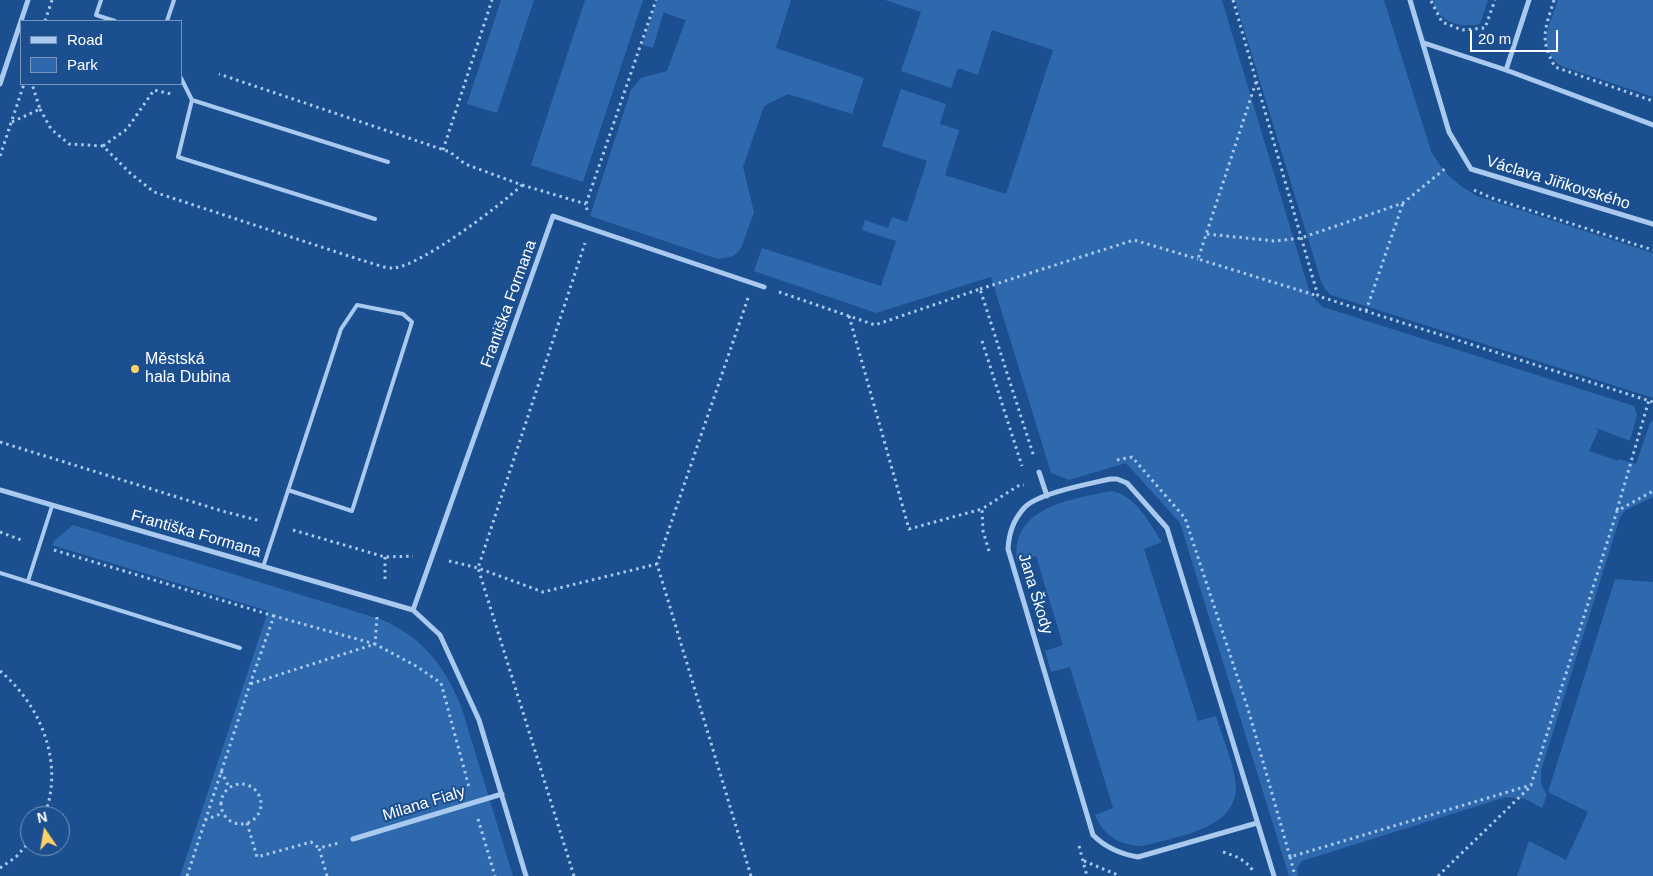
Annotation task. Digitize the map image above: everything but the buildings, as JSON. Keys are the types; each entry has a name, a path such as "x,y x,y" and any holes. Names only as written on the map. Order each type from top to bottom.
{"street":[{"path":"21,20 28,0"},
{"name":"Václava Jiřikovského","path":"1410,0 1450,132 1471,170 1653,224"},
{"path":"1506,70 1529,0"},
{"path":"0,84 20,24"},
{"path":"1424,43 1506,70 1653,124"},
{"name":"Františka Formana","path":"413,610 553,216 764,287"},
{"path":"1039,472 1047,496"},
{"name":"Jana Škody","path":"1257,823 1138,858 1123,855 1113,850 1093,835 1008,550 1009,536 1013,523 1026,506 1047,496 1110,479 1117,479 1127,483 1166,528 1274,876"},
{"name":"Františka Formana","path":"0,490 413,610 440,635 479,720 526,876"},
{"name":"Milana Fialy","path":"353,838 502,794"}],"lane":[{"path":"101,0 96,15 112,20"},
{"path":"167,20 174,0"},
{"path":"182,80 192,100 178,157 375,219"},
{"path":"192,100 388,162"},
{"path":"264,566 288,490 341,329 357,305 404,314 412,322 352,511 288,490"},
{"path":"28,582 52,506"},
{"path":"0,573 240,648"}],"path":[{"path":"45,20 52,0"},
{"path":"443,150 492,0"},
{"path":"574,876 478,568 590,229 586,204 656,0"},
{"path":"1233,0 1318,296 1320,296"},
{"path":"1431,0 1442,22 1462,30 1485,28 1496,0"},
{"path":"1554,0 1544,31 1546,51 1555,67 1653,101"},
{"path":"1198,259 1256,81"},
{"path":"0,156 24,85"},
{"path":"12,122 40,109 32,85"},
{"path":"103,146 127,129 154,90"},
{"path":"1207,234 1275,241 1301,238 1403,203 1447,167"},
{"path":"522,185 586,204"},
{"path":"1366,311 1403,203"},
{"path":"764,287 875,325 1134,240 1320,296 1653,402"},
{"path":"751,876 657,564 753,284"},
{"path":"980,289 1039,472"},
{"path":"849,316 909,529 982,509 1018,486 1042,479"},
{"path":"982,341 1022,469"},
{"path":"1438,876 1531,785 1617,511 1648,400"},
{"path":"0,442 213,508 385,557 432,556 478,568 544,592 657,564"},
{"path":"1115,461 1132,457 1185,518 1248,709 1295,876"},
{"path":"1018,486 1020,478"},
{"path":"1617,511 1653,491"},
{"path":"982,509 983,531 992,559"},
{"path":"0,532 39,546 375,644 416,666 441,683 495,876"},
{"path":"385,557 385,588"},
{"path":"187,876 204,820 274,616"},
{"path":"375,644 377,617"},
{"path":"250,684 375,644"},
{"path":"0,671 34,709 45,734 50,757 51,776 46,806"},
{"path":"221,771 229,787"},
{"path":"246,784 254,788 259,794 260,811 255,818 247,823 238,824 230,820 223,813 221,804 223,794 229,787 246,784"},
{"path":"1290,857 1531,785"},
{"path":"204,820 223,813"},
{"path":"247,823 257,857 311,842 319,848 327,876"},
{"path":"319,848 353,838"},
{"path":"1078,841 1088,876"},
{"path":"1219,851 1234,855 1248,863 1256,876"},
{"path":"0,868 20,853"},
{"path":"1084,860 1120,876"}],"green space":[{"path":"501,0 534,0 497,113 467,104"},
{"path":"585,0 643,0 583,182 531,165"},
{"path":"657,0 791,0 776,48 864,78 852,114 788,94 764,106 743,167 754,212 742,246 733,256 718,259 590,216 631,90 641,78 667,71 686,19 665,13 664,11 653,48 642,45"},
{"path":"885,0 1222,0 1308,287 1318,303 1323,307 1634,406 1637,415 1630,441 1596,428 1598,431 1589,451 1618,461 1619,459 1636,464 1650,423 1653,420 1653,497 1626,510 1620,517 1541,771 1541,784 1547,795 1542,808 1525,799 1506,797 1302,861 1297,868 1298,876 1289,876 1180,523 1126,463 1069,480 1051,473 991,277 876,313 754,271 762,248 881,286 896,241 862,230 865,220 888,228 892,217 907,222 927,161 882,146 901,89 946,104 940,124 959,130 945,175 1006,194 1053,50 992,30 978,75 958,68 951,88 901,71 921,12"},
{"path":"1235,0 1384,0 1431,151 1451,177 1462,187 1477,196 1653,253 1653,398 1331,295 1321,281"},
{"path":"1432,0 1488,0 1480,24 1465,25 1445,19 1435,8"},
{"path":"1558,0 1653,0 1653,97 1561,66 1553,59 1548,51 1547,35"},
{"path":"1111,491 1128,498 1135,504 1162,542 1144,549 1198,721 1216,716 1235,779 1235,796 1229,809 1219,820 1189,834 1143,846 1120,842 1103,829 1095,815 1113,808 1070,667 1051,672 1045,651 1063,645 1036,556 1017,561 1017,543 1023,528 1033,517 1062,502"},
{"path":"73,525 383,620 410,636 440,666 461,706 513,876 180,876 268,611 52,545 55,540"},
{"path":"1615,579 1653,582 1653,876 1517,876 1529,841 1566,860 1588,812 1548,792"}],"place":[{"name":"Městská hala Dubina","path":"135,369"}]}
